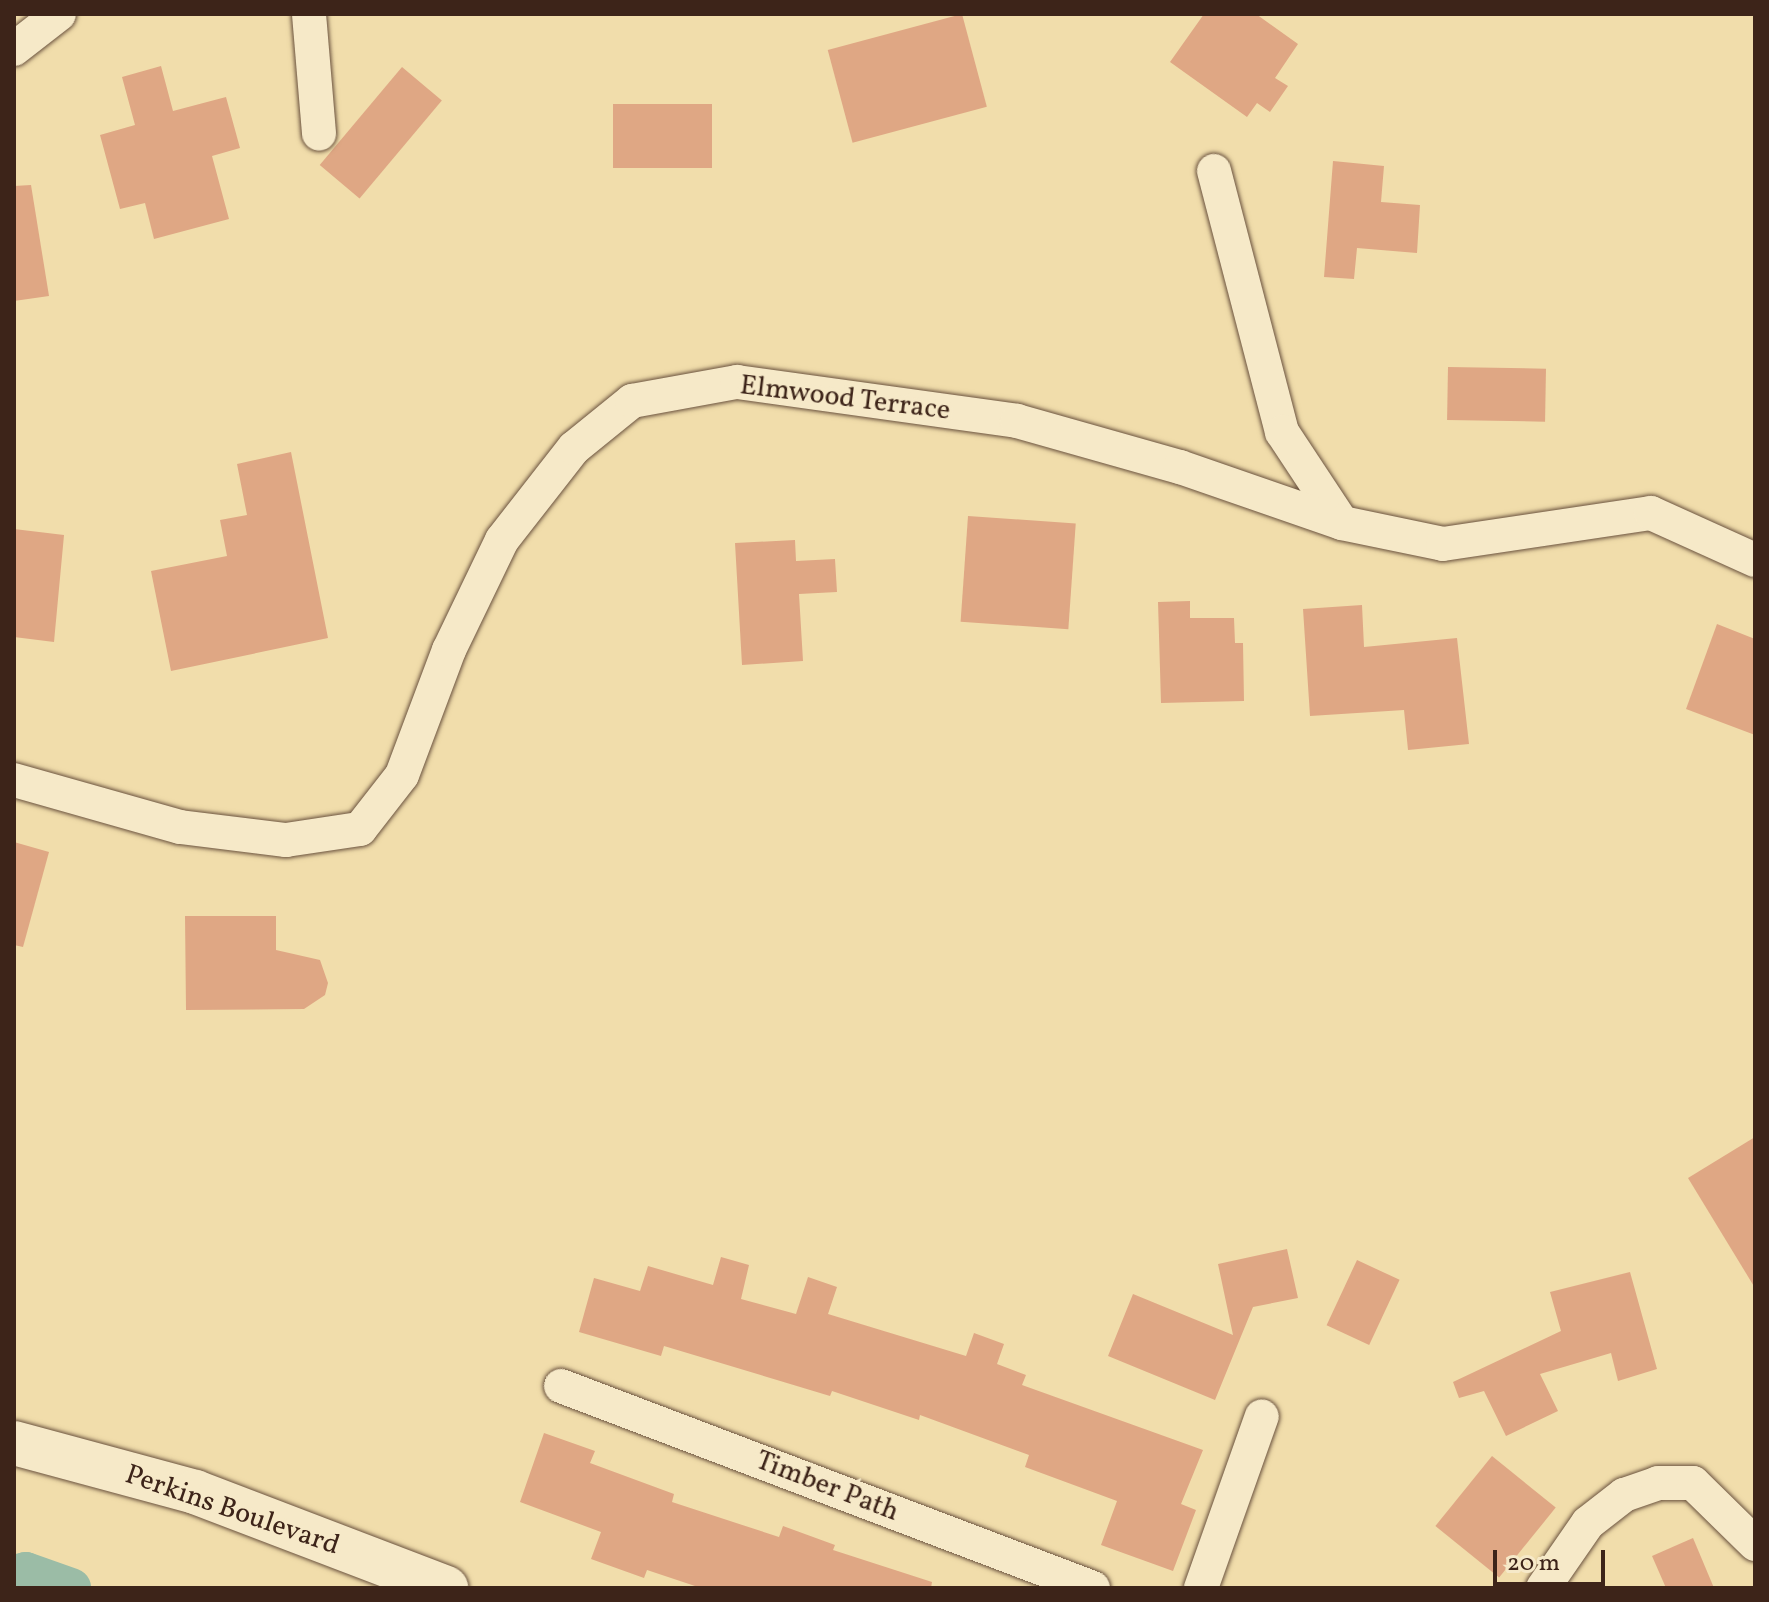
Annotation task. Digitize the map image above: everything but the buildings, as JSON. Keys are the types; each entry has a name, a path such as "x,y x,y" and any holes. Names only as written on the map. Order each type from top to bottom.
{"street":[{"path":"14,49 59,14"},
{"path":"309,14 319,134"},
{"path":"1214,171 1282,432 1342,523"},
{"name":"Elmwood Terrace","path":"14,780 180,827 286,840 360,829 402,775 449,650 502,540 574,448 632,401 737,382 1017,421 1180,467 1342,523 1443,544 1651,513 1755,560"},
{"name":"Timber Path","path":"561,1386 1093,1588"},
{"path":"1201,1588 1262,1416"},
{"name":"Perkins Boulevard","path":"14,1443 195,1492 446,1588"},
{"path":"1543,1588 1588,1523 1624,1495 1658,1483 1693,1483 1755,1544"}],"waterway":[{"path":"14,1575 26,1572 71,1588"}]}
